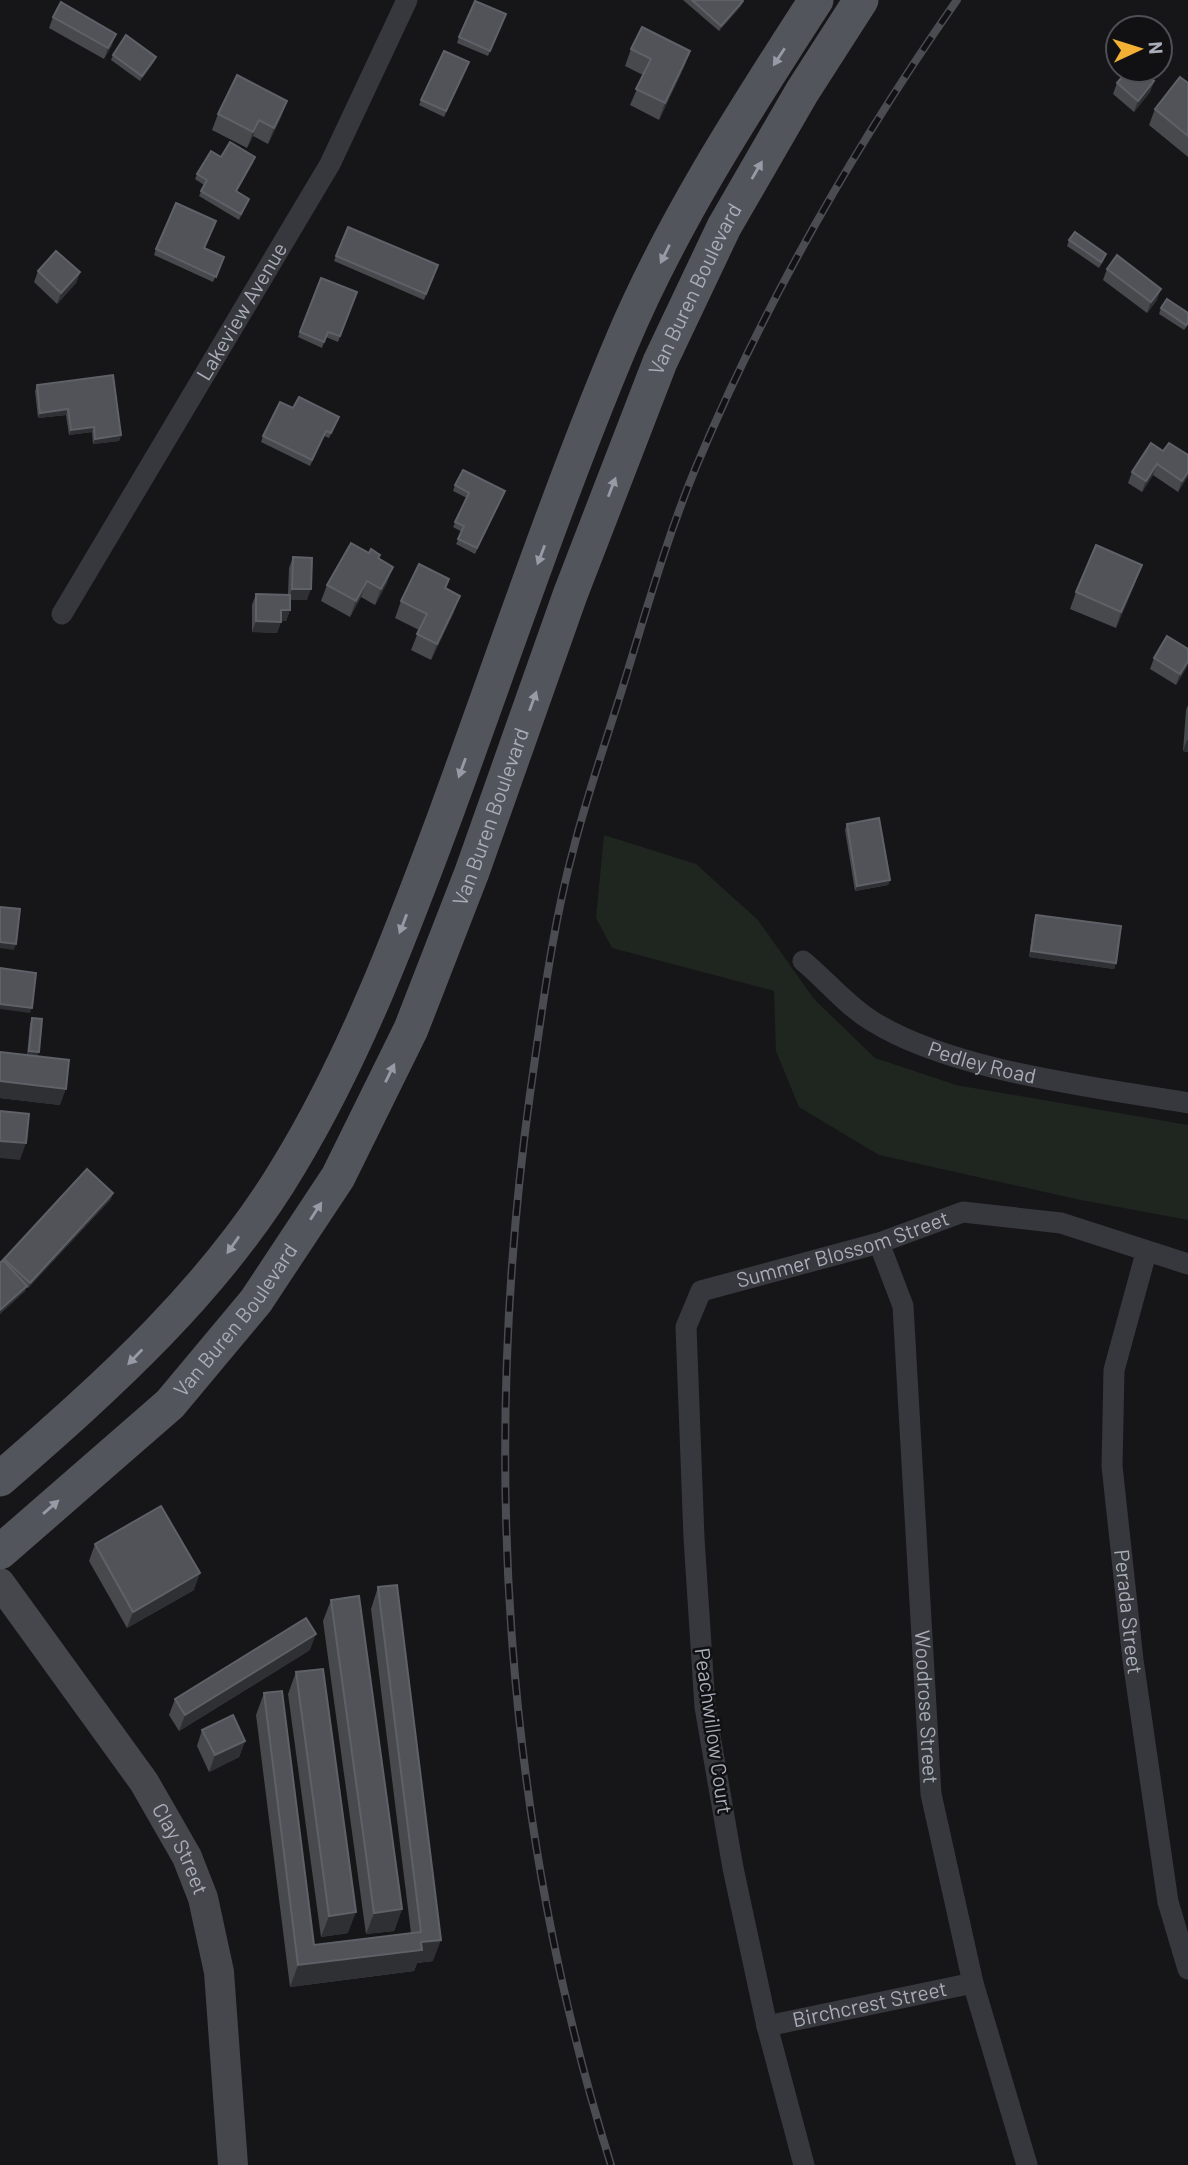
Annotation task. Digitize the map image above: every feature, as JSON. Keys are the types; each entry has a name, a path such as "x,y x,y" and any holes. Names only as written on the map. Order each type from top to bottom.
{"main road":[{"name":"Van Buren Boulevard","path":"0,1479 105,1388 183,1308 215,1272 290,1165 365,1021 622,341 690,205 816,0"},
{"name":"Van Buren Boulevard","path":"0,1552 170,1404 256,1301 338,1177 411,1029 472,872 570,595 660,362 724,227 802,92 861,0"},
{"name":"Clay Street","path":"0,1583 138,1773 187,1857 203,1898 219,1972 233,2165"}],"street":[{"name":"Lakeview Avenue","path":"62,614 330,164 407,0"},
{"name":"Pedley Road","path":"803,961 870,1020 915,1045 1073,1083 1188,1103"},
{"name":"Summer Blossom Street","path":"701,1291 879,1242 963,1212 1061,1223 1188,1265"},
{"name":"Woodrose Street","path":"879,1242 903,1306 931,1794 972,1983 1027,2165"},
{"name":"Perada Street","path":"1146,1253 1114,1370 1112,1466 1133,1660 1168,1902 1188,1969"},
{"name":"Peachwillow Court","path":"701,1291 686,1327 694,1538 705,1707 733,1868 767,2026 804,2165"},
{"name":"Birchcrest Street","path":"767,2026 972,1983"}],"shaded area":[{"path":"604,835 696,864 758,920 814,999 875,1058 956,1085 1188,1125 1188,1220 1076,1199 879,1155 799,1107 776,1051 774,991 612,948 596,918"}],"building":[{"path":"692,0 742,0 743,1 721,26"},
{"path":"475,1 506,14 490,51 459,37"},
{"path":"61,2 116,34 108,48 53,17"},
{"path":"642,27 690,51 665,103 636,89 651,59 631,49"},
{"path":"126,35 156,57 142,76 113,55"},
{"path":"444,51 469,62 446,111 421,100"},
{"path":"237,75 287,101 274,128 259,120 253,132 218,114"},
{"path":"1180,77 1188,83 1188,136 1155,109"},
{"path":"1118,84 1152,84 1138,101"},
{"path":"230,142 255,157 236,191 249,199 241,214 201,191 207,180 197,174 211,151 221,157"},
{"path":"176,203 216,221 204,248 224,257 216,277 156,249"},
{"path":"348,227 438,265 426,294 336,256"},
{"path":"1075,232 1106,254 1101,262 1069,240"},
{"path":"56,251 80,272 61,293 38,271"},
{"path":"1117,255 1161,289 1151,302 1107,269"},
{"path":"321,278 357,292 340,336 328,332 324,342 300,332"},
{"path":"1167,299 1188,313 1186,325 1161,308"},
{"path":"113,375 121,435 95,439 94,427 71,430 68,409 40,413 37,385"},
{"path":"299,397 339,417 331,433 326,431 312,460 263,436 280,402 293,408"},
{"path":"1151,443 1163,451 1169,443 1188,455 1188,472 1182,481 1157,464 1146,481 1132,472"},
{"path":"463,470 505,491 477,548 458,539 464,526 455,522 469,493 455,485"},
{"path":"351,543 369,553 371,549 380,555 378,558 393,567 381,589 367,581 356,601 327,585"},
{"path":"1096,545 1142,565 1121,612 1076,592"},
{"path":"293,557 312,558 311,589 292,589"},
{"path":"419,564 449,579 445,588 460,596 437,644 417,634 427,614 401,601"},
{"path":"256,594 290,595 290,610 281,610 281,622 256,621"},
{"path":"1167,636 1188,649 1188,661 1180,674 1154,658"},
{"path":"879,818 890,880 857,886 847,824"},
{"path":"0,907 20,909 16,944 0,942"},
{"path":"1036,915 1121,926 1116,963 1031,951"},
{"path":"0,968 36,973 32,1008 0,1004"},
{"path":"32,1018 42,1019 39,1052 29,1051"},
{"path":"0,1052 69,1060 66,1089 0,1081"},
{"path":"0,1111 29,1114 26,1143 0,1141"},
{"path":"87,1169 113,1193 30,1283 4,1259"},
{"path":"3,1260 27,1286 0,1310 0,1263"},
{"path":"161,1506 200,1573 133,1612 95,1544"},
{"path":"397,1585 441,1940 421,1942 422,1950 298,1965 264,1693 282,1691 314,1945 421,1932 378,1587"},
{"path":"359,1596 402,1909 374,1913 331,1600"},
{"path":"306,1618 316,1634 185,1715 175,1699"},
{"path":"323,1669 356,1912 329,1916 296,1672"},
{"path":"233,1715 245,1741 215,1755 202,1730"}],"railway":[{"path":"611,2165 575,2034 546,1902 525,1768 512,1634 506,1499 507,1364 515,1229 530,1094 548,969 566,877 585,806 657,574 696,467 752,345 814,226 883,111 957,0"}]}
